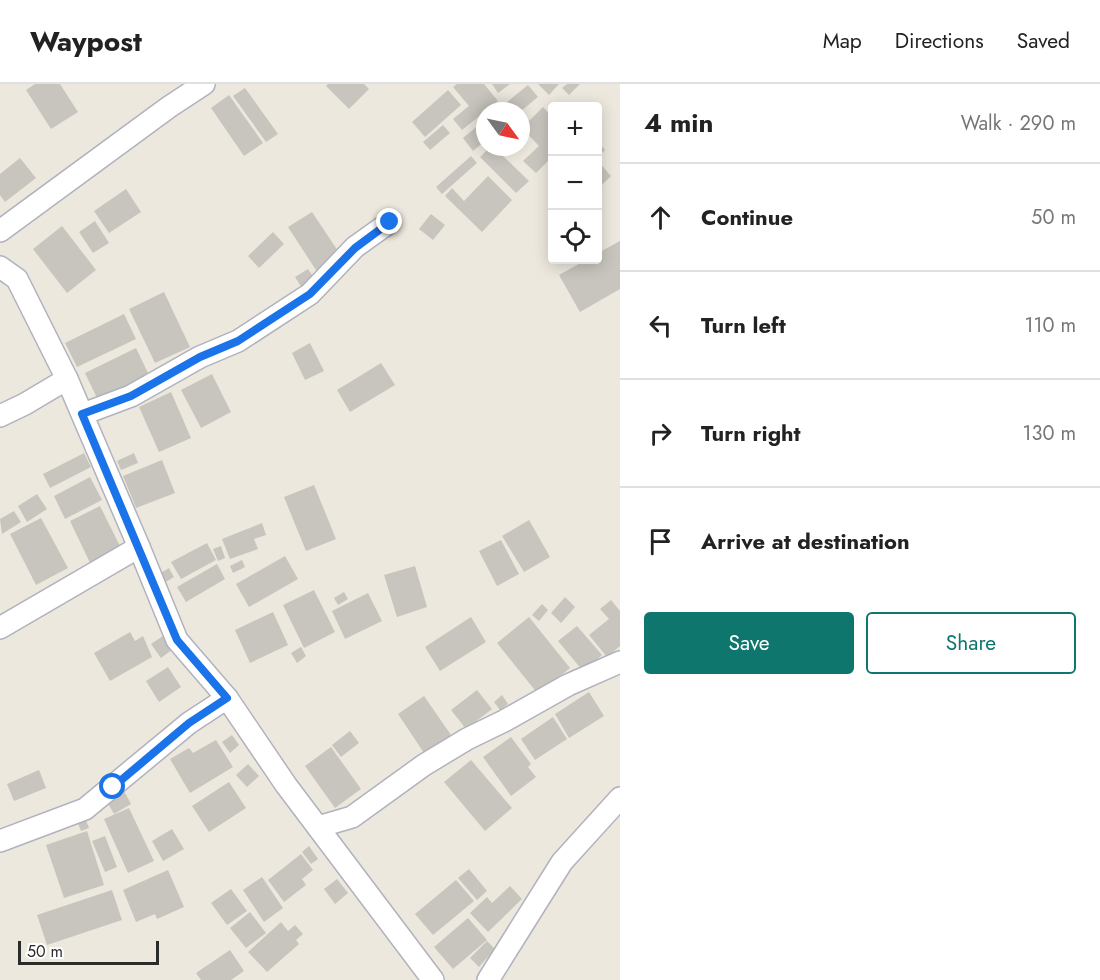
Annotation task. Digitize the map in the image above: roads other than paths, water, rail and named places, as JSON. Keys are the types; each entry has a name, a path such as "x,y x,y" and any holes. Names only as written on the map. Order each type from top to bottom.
{"street":[{"path":"0,231 169,107 204,84"},
{"path":"82,414 131,396 200,357 238,341 310,294 355,248 390,222"},
{"path":"0,267 17,279 67,379 177,640 227,698 286,785 433,980"},
{"path":"0,416 67,379"},
{"path":"0,628 139,547"},
{"path":"318,827 352,817 424,765 467,739 568,685 620,662"},
{"path":"0,841 85,809 189,723 227,698"},
{"path":"488,980 562,862 620,798"}]}
